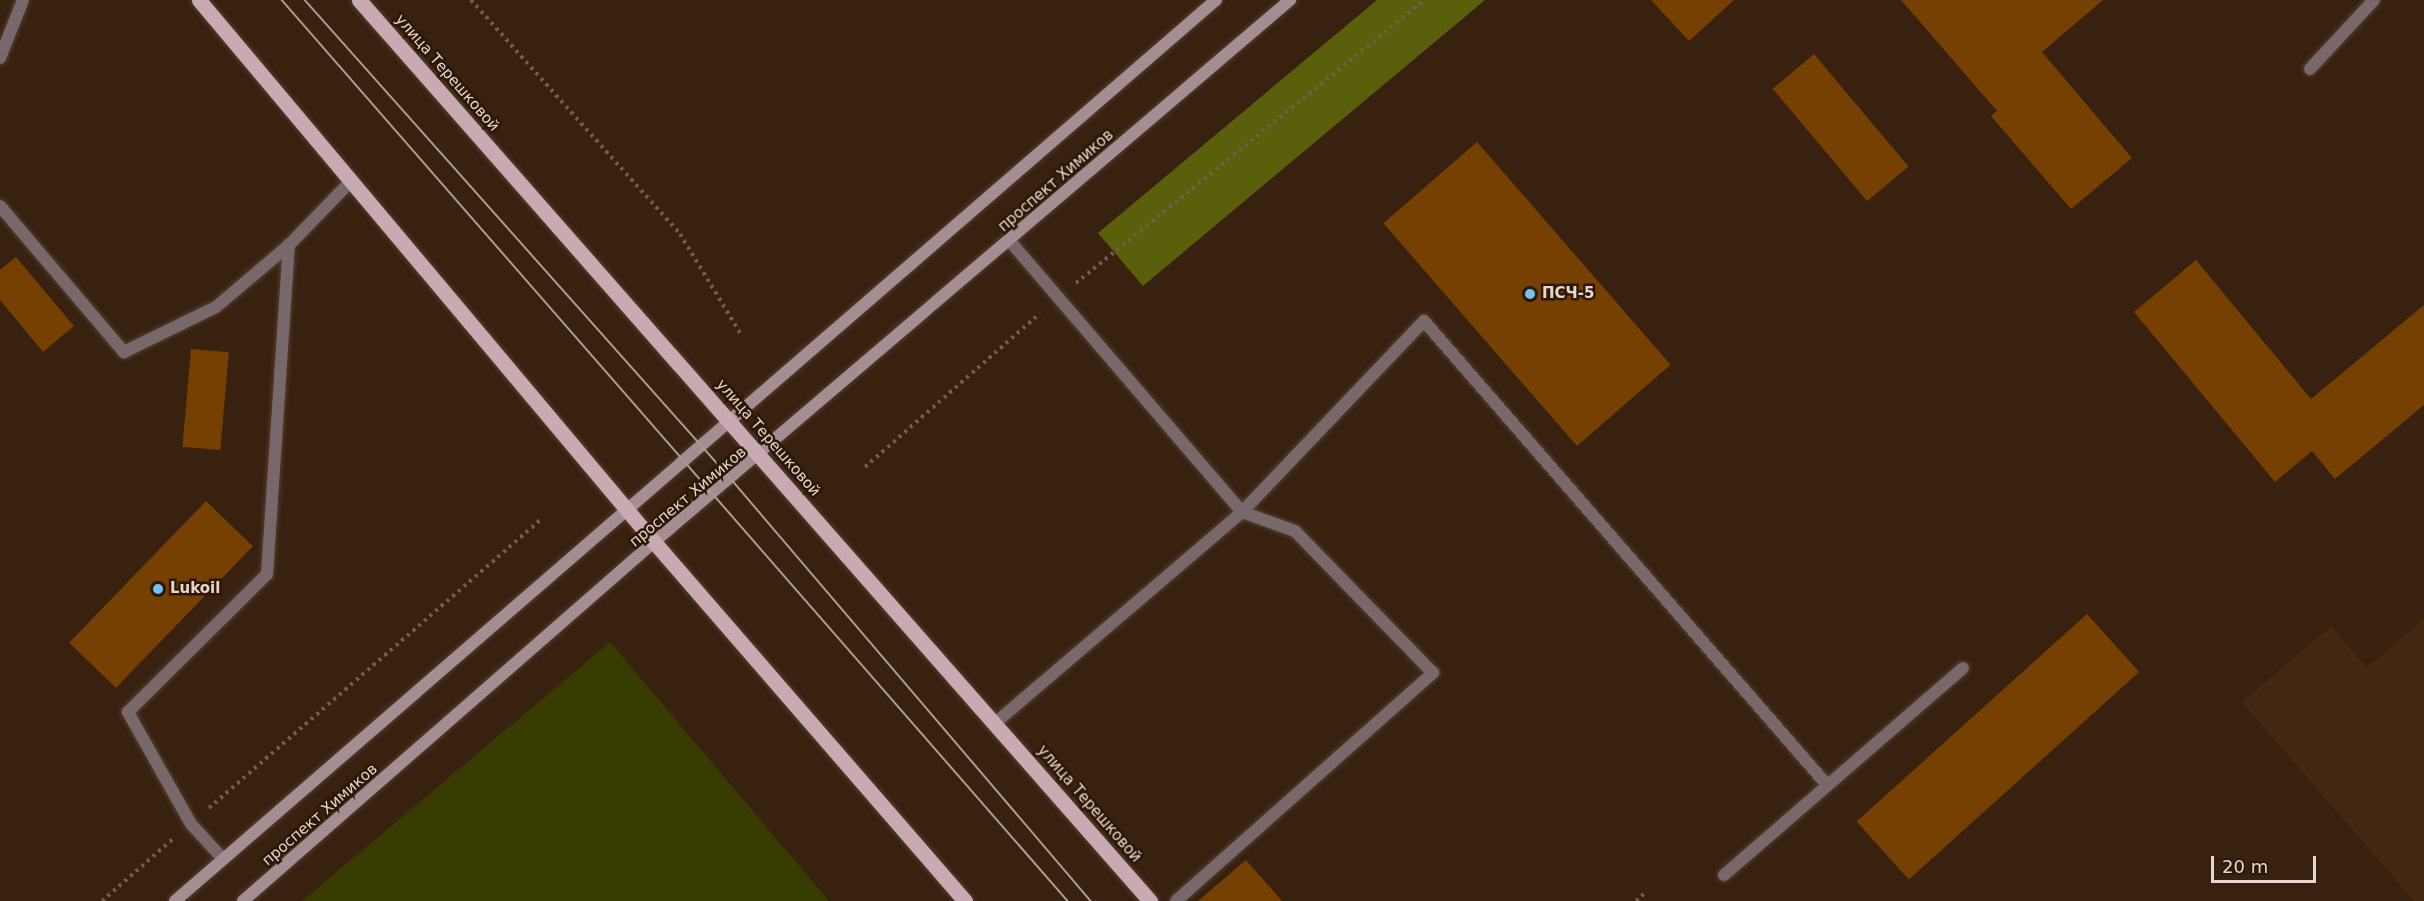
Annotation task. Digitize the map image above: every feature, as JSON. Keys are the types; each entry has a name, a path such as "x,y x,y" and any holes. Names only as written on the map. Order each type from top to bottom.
{"main road":[{"path":"199,0 654,542 965,901"},
{"name":"улица Терешковой","path":"358,0 1150,901"},
{"name":"проспект Химиков","path":"175,901 1216,0"},
{"name":"проспект Химиков","path":"243,901 654,542 760,456 1290,0"}],"lane":[{"path":"0,58 22,0"},
{"path":"2310,69 2374,0"},
{"path":"0,206 124,352 216,307 288,245 351,181"},
{"path":"1010,241 1242,512 1295,531 1433,673 1176,901"},
{"path":"223,859 190,824 128,712 267,574 288,245"},
{"path":"994,724 1242,512 1424,321 1827,785"},
{"path":"1724,875 1963,668"}],"path":[{"path":"471,0 680,234 742,336"},
{"path":"865,467 1058,297 1424,0"},
{"path":"102,901 543,518"},
{"path":"1636,901 1646,892"}],"shaded area":[{"path":"1377,0 1485,0 1143,286 1098,233"},
{"path":"2424,619 2424,901 2414,901 2242,702 2331,626 2367,668"},
{"path":"610,642 829,901 302,901"}],"building":[{"path":"1651,0 1734,0 1689,41"},
{"path":"1901,0 2103,0 2042,52 2132,158 2071,209 1991,116 1997,111"},
{"path":"1814,54 1908,167 1867,201 1773,89"},
{"name":"ПСЧ-5","path":"1477,142 1671,365 1577,446 1383,223"},
{"path":"16,257 74,326 43,352 0,300 0,270"},
{"path":"2196,260 2311,399 2424,305 2424,405 2335,479 2312,451 2275,482 2134,312"},
{"path":"191,349 229,352 220,450 182,447"},
{"name":"Lukoil","path":"206,501 253,546 116,688 69,643"},
{"path":"2087,614 2139,672 1909,879 1857,821"},
{"path":"1246,860 1282,901 1198,901"}],"tram line":[{"path":"282,0 1068,901"},
{"path":"305,0 732,480 1091,901"}],"place":[{"name":"ПСЧ-5","path":"1530,294"},
{"name":"Lukoil","path":"158,589"}]}
